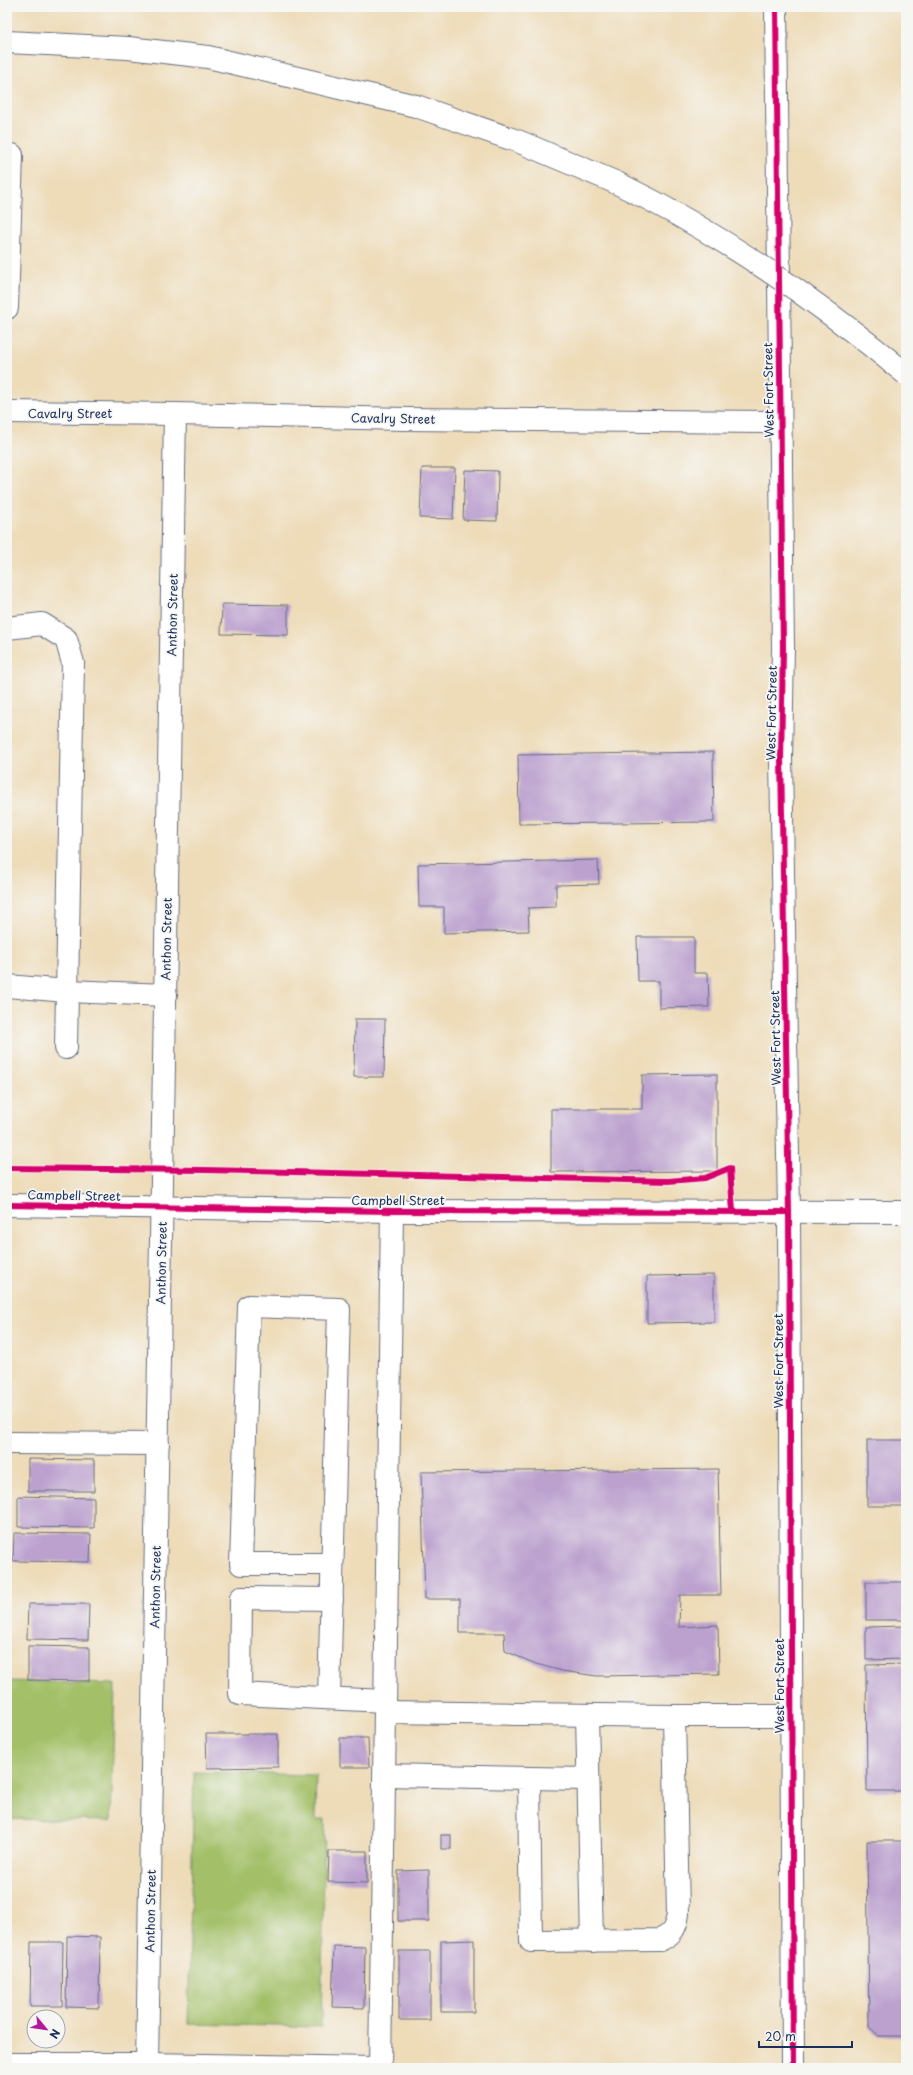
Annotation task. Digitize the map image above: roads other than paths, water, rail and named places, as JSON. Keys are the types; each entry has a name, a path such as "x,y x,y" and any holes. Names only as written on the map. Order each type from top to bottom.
{"main road":[{"name":"West Fort Street","path":"776,7 783,648 782,758 788,1212 793,2068"},
{"path":"7,42 128,48 208,57 416,106 520,142 617,183 682,218 768,271 822,308 906,374"},
{"path":"7,308 12,155"},
{"name":"Cavalry Street","path":"7,412 405,419 780,422"},
{"name":"Anthon Street","path":"147,2064 175,414"},
{"path":"7,628 42,624 66,638 74,663 66,1048"},
{"path":"7,986 67,991 166,994"},
{"name":"Campbell Street","path":"7,1205 392,1211 906,1212"},
{"path":"380,2068 392,1211"},
{"path":"329,1698 339,1309 249,1306 241,1564 332,1564"},
{"path":"7,1443 158,1444"},
{"path":"332,1599 241,1598 240,1694 329,1698 385,1706 587,1715 790,1716"},
{"path":"587,1715 592,1941"},
{"path":"529,1778 531,1942 660,1940 669,1936 676,1926 678,1914 674,1716"},
{"path":"385,1774 588,1779"},
{"path":"7,2064 61,2067 147,2064 373,2068"}]}
